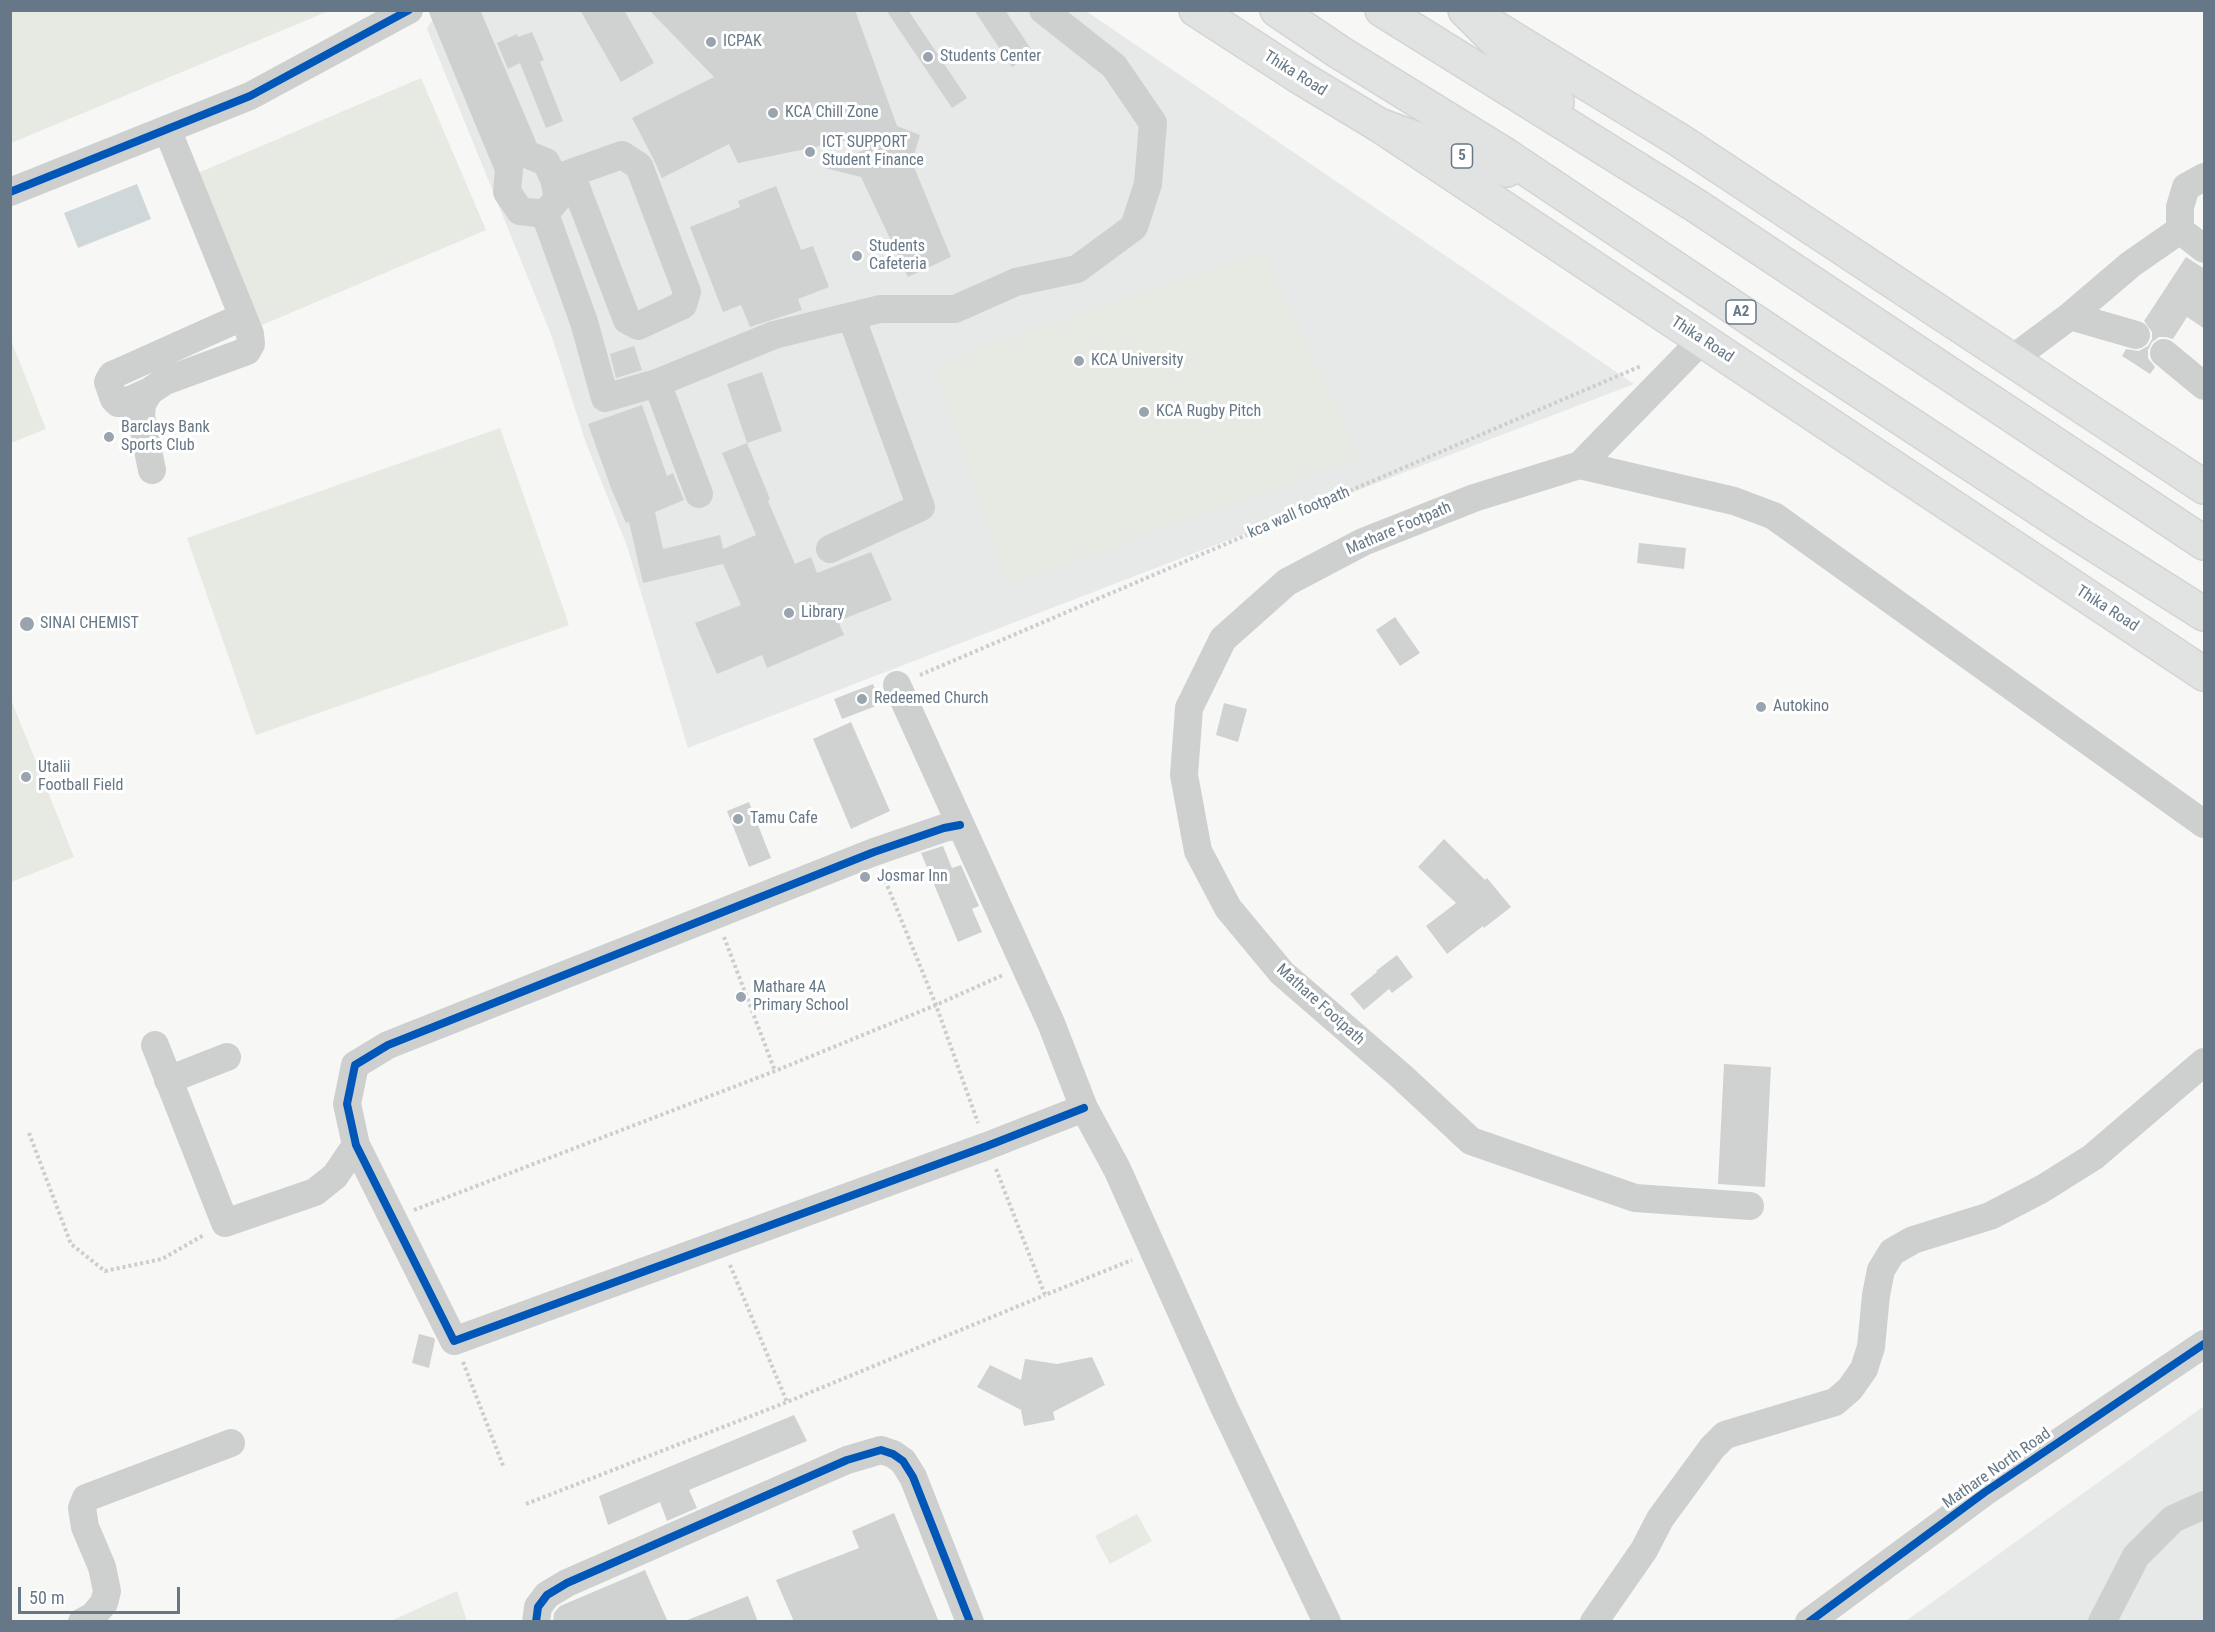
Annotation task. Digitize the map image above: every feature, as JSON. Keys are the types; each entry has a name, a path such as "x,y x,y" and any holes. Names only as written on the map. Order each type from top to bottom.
{"main road":[{"name":"Thika Road","path":"1196,10 1379,125 2205,674"},
{"name":"A2","path":"1276,10 1546,182 1827,370 2076,533 2205,614"},
{"path":"1382,10 1596,141 1695,205 2205,543"},
{"path":"1465,10 1596,141"},
{"path":"1465,10 1679,140 2205,487"},
{"name":"5","path":"1379,125 1461,156 1546,182"}],"street":[{"path":"10,192 250,96 409,10"},
{"path":"443,10 518,161"},
{"path":"465,10 518,161 507,192 520,211 537,213 558,198 562,176"},
{"path":"537,213 584,321 605,398 657,383 774,335 880,309 955,309 1016,282 1077,268 1134,227 1148,184 1153,123 1114,66 1043,10"},
{"path":"167,129 250,334 250,344 247,351 165,381 150,391 123,403 118,403 114,399 108,382 112,375 242,317"},
{"path":"518,161 546,162 562,176 627,320 638,326 683,305 687,292 639,166 622,155 562,176"},
{"path":"2180,230 2180,207 2186,187 2205,177"},
{"path":"2011,360 2070,316 2131,264 2180,230"},
{"path":"2180,230 2205,249"},
{"path":"830,549 921,507 851,316"},
{"path":"2070,316 2136,335"},
{"name":"Mathare Footpath","path":"1702,340 1580,465 1474,498 1364,542 1287,582 1223,639 1189,708 1184,775 1198,851 1228,908 1282,973 1401,1076 1471,1141 1635,1198 1750,1206"},
{"path":"2164,353 2205,386"},
{"path":"657,383 699,494"},
{"path":"150,391 142,404 141,416 152,470"},
{"path":"1580,465 1734,501 1774,516 2205,824"},
{"path":"897,685 1051,1023 1084,1108 1118,1170 1224,1407 1327,1622"},
{"path":"960,825 944,828 874,852 388,1045 355,1065 346,1104 356,1145 454,1341 987,1146 1084,1108"},
{"path":"155,1045 225,1223 315,1192 335,1176 356,1145"},
{"path":"168,1080 227,1057"},
{"path":"1594,1622 1644,1550 1660,1520 1712,1448 1725,1435 1835,1401 1850,1389 1864,1369 1871,1347 1876,1294 1881,1270 1892,1252 1913,1240 1990,1216 2042,1189 2093,1157 2205,1062"},
{"name":"Mathare North Road","path":"1809,1622 1985,1492 2205,1344"},
{"path":"82,1622 93,1616 104,1603 107,1591 102,1567 85,1527 82,1508 86,1498 231,1443"},
{"path":"536,1622 538,1607 547,1595 567,1583 847,1460 880,1450 893,1454 903,1461 913,1477 970,1622"},
{"path":"2102,1622 2136,1556 2173,1519 2205,1504"}],"path":[{"path":"874,852 936,1005 987,1146 1045,1295"},
{"path":"715,914 775,1071"},
{"path":"393,1217 775,1071 1024,966"},
{"path":"29,1133 71,1244 105,1271 162,1259 225,1223"},
{"path":"721,1244 787,1402"},
{"path":"526,1504 787,1402 1155,1250"},
{"path":"454,1341 504,1468"}],"shaded area":[{"path":"11,10 329,10 329,11 11,143"},
{"name":"KCA University","path":"438,10 1086,11 1634,384 688,748 627,546 586,443 552,337 427,29"},
{"path":"421,78 486,230 248,331 184,179"},
{"path":"137,184 151,219 78,248 64,213"},
{"name":"KCA Rugby Pitch","path":"1261,251 1361,457 1009,584 932,366"},
{"path":"11,340 46,429 10,443"},
{"path":"500,428 569,625 256,735 187,538"},
{"name":"Utalii Football Field","path":"10,697 74,857 11,882 10,882"},
{"path":"2204,1406 2204,1621 1906,1621"},
{"path":"1137,1514 1152,1541 1110,1564 1095,1536"},
{"path":"457,1591 467,1621 391,1621"}],"building":[{"path":"580,10 624,10 654,63 621,82"},
{"path":"649,10 855,10 897,126 920,135 912,162 951,257 908,277 861,177 821,167 867,149 863,137 738,163 729,144 662,178 632,118 714,77"},
{"name":"Students Center","path":"886,10 908,10 967,98 952,108"},
{"name":"Students Center","path":"974,10 1005,10 1033,52 1012,67"},
{"path":"532,32 544,60 540,62 563,121 546,128 520,63 508,69 497,43 517,34 518,37"},
{"path":"776,186 801,250 813,246 829,287 798,299 802,310 750,327 741,305 723,312 690,227 740,207 738,201"},
{"path":"2186,257 2205,269 2205,329 2187,317 2173,339 2159,337 2152,342 2148,350 2148,358 2155,367 2150,374 2122,356 2126,349 2139,351 2148,346 2152,339 2152,332 2144,321"},
{"path":"634,346 642,370 616,378 610,354"},
{"path":"762,372 782,431 747,443 727,384"},
{"path":"642,405 667,476 673,473 684,500 655,512 663,549 720,535 723,549 756,535 722,453 747,443 770,499 768,501 795,564 811,557 817,573 871,552 892,600 838,621 844,635 767,668 762,655 717,674 695,623 741,605 723,564 643,583 629,522 626,523 611,488 588,424"},
{"path":"1639,543 1686,548 1684,569 1637,563"},
{"path":"1395,617 1420,653 1400,666 1376,630"},
{"path":"873,684 881,704 842,719 834,699"},
{"path":"1224,703 1247,709 1238,742 1216,735"},
{"path":"851,722 890,811 851,829 813,739"},
{"path":"749,802 771,858 749,867 727,811"},
{"path":"1444,839 1485,880 1487,878 1511,907 1447,954 1426,926 1456,903 1418,867"},
{"path":"943,846 952,868 961,865 979,906 972,909 982,932 958,942 921,853"},
{"path":"1397,955 1413,977 1392,993 1389,989 1364,1010 1350,994"},
{"path":"1724,1064 1771,1067 1765,1187 1718,1184"},
{"path":"419,1334 435,1340 429,1368 412,1363"},
{"path":"1092,1357 1105,1385 1053,1412 1055,1420 1024,1426 1021,1410 977,1387 990,1365 1021,1380 1025,1359 1057,1364"},
{"path":"794,1415 807,1441 689,1490 697,1508 667,1521 660,1502 608,1525 599,1496"},
{"path":"894,1513 939,1622 794,1622 776,1580 859,1548 852,1531"},
{"path":"645,1570 668,1622 553,1622 554,1613 560,1606"},
{"path":"748,1596 758,1622 685,1621"}],"cycle path":[{"path":"10,192 250,96 409,10"},
{"path":"960,825 944,828 874,852 388,1045 355,1065 347,1104 356,1145 454,1341 987,1146 1084,1108"},
{"path":"1809,1622 1985,1492 2204,1344"},
{"path":"536,1622 538,1607 547,1595 567,1583 847,1460 881,1450 903,1461 913,1477 970,1622"}],"place":[{"name":"ICPAK","path":"711,42"},
{"name":"Students Center","path":"928,57"},
{"name":"KCA Chill Zone","path":"773,113"},
{"name":"ICT SUPPORT Student Finance","path":"810,152"},
{"name":"Students Cafeteria","path":"857,256"},
{"name":"KCA University","path":"1079,361"},
{"name":"KCA Rugby Pitch","path":"1144,412"},
{"name":"Barclays Bank Sports Club","path":"109,437"},
{"name":"Library","path":"789,613"},
{"name":"SINAI CHEMIST","path":"27,624"},
{"name":"Redeemed Church","path":"862,699"},
{"name":"Autokino","path":"1761,707"},
{"name":"Utalii Football Field","path":"26,777"},
{"name":"Tamu Cafe","path":"738,819"},
{"name":"Josmar Inn","path":"865,877"},
{"name":"Mathare 4A Primary School","path":"741,997"}]}
